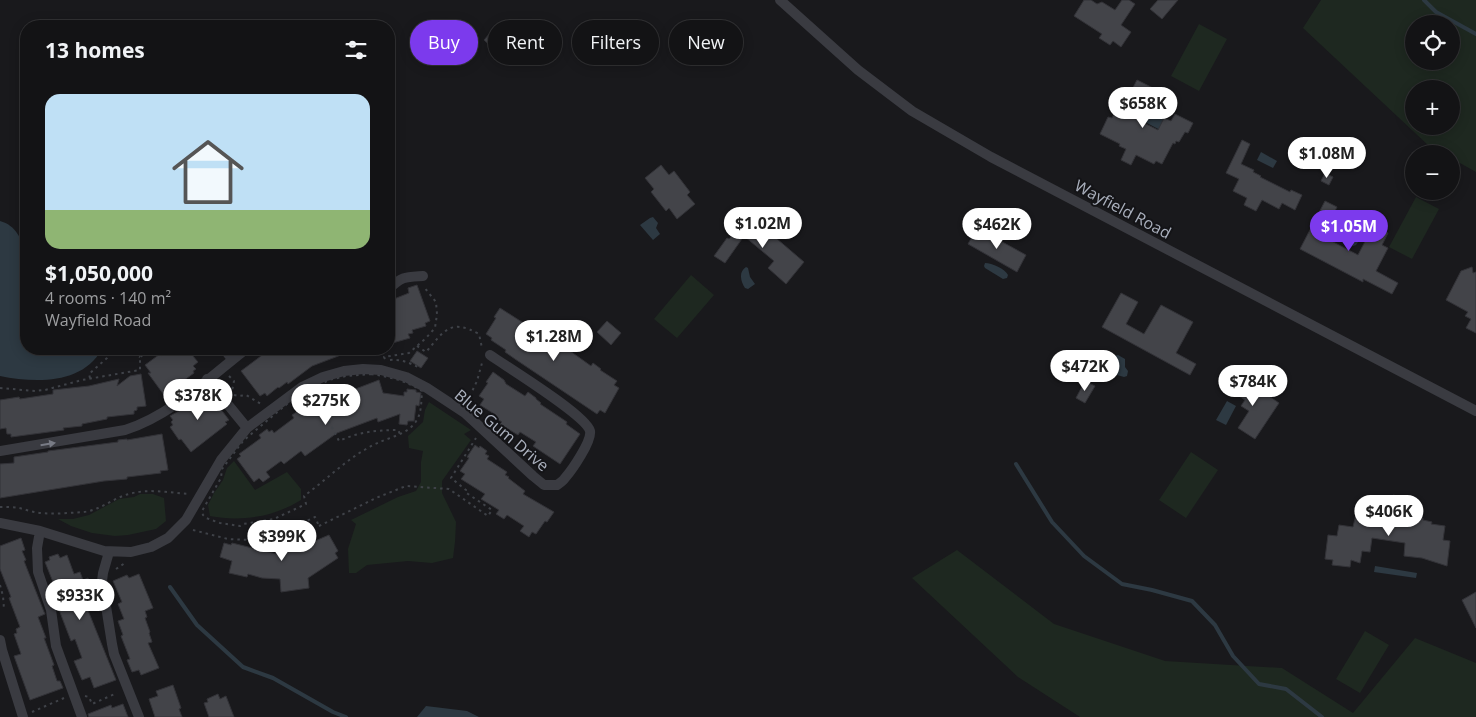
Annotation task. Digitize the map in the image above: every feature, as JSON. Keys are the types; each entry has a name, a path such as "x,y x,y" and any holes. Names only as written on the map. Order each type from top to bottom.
{"street":[{"name":"Wayfield Road","path":"780,0 858,70 912,111 990,157 1476,410"},
{"path":"395,283 408,277 422,280"},
{"path":"229,355 232,359"},
{"path":"0,451 97,436 132,428 165,412 238,355"},
{"name":"Blue Gum Drive","path":"2,524 24,526 109,552 144,550 175,532 186,520 221,460 247,428 302,387 323,377 344,371 381,370 406,377 427,388 468,410 533,476 544,484 557,485 565,479 590,440 590,430 584,421 570,408 485,355"},
{"path":"208,379 247,428"},
{"path":"40,531 37,548 38,572 51,610 56,646 78,696 82,717"},
{"path":"109,552 102,578 109,629 114,654 139,717"},
{"path":"0,640 22,716"}],"path":[{"path":"420,368 410,362 401,360 385,361 384,357 409,353 435,328 436,302 422,280"},
{"path":"417,346 426,352 445,330 456,327 479,334 485,355 477,381 466,401 468,410"},
{"path":"90,378 89,374 109,355"},
{"path":"135,355 140,357"},
{"path":"0,388 45,390 90,378 140,370 140,357"},
{"path":"225,372 234,381 233,395 246,395 261,404 259,408"},
{"path":"372,374 392,378 413,385 422,391 419,417 408,430 379,443 340,468 304,496 306,504 274,519 237,526 206,518 202,511 221,478 222,469 243,441 294,398 312,388 329,380 346,376 372,374"},
{"path":"312,388 339,441 350,436 376,430 398,430 400,434"},
{"path":"190,529 228,539 250,540 255,543 283,537 286,531 315,517 319,526 376,498 406,486 449,489 488,516 492,510 465,492 466,490 451,478 478,434"},
{"path":"0,507 60,514 92,510 116,498 137,492 156,491 170,494 192,494"},
{"path":"114,571 127,562"},
{"path":"0,585 4,596 4,609"},
{"path":"22,716 78,696 86,695 92,704 119,692"}],"shaded area":[{"path":"1321,0 1476,0 1476,172 1460,163 1460,145 1428,145 1417,135 1460,135 1460,80 1405,80 1405,124 1303,28"},
{"path":"1199,24 1227,39 1199,91 1171,76"},
{"path":"1145,109 1167,121 1162,131 1145,122 1142,115"},
{"path":"1261,152 1277,161 1273,168 1257,160"},
{"path":"1414,200 1422,200 1439,209 1412,259 1389,247"},
{"path":"653,217 658,223 656,228 660,234 653,240 640,225"},
{"path":"1348,220 1354,220 1357,224 1353,237 1358,242 1353,246 1346,242 1346,237 1341,229 1343,223"},
{"path":"0,221 10,226 20,238 20,355 98,355 83,369 57,379 28,380 0,376"},
{"path":"985,263 1001,269 1008,275 1007,278 1003,279 985,268"},
{"path":"746,267 755,284 748,289 745,288 741,280 743,269"},
{"path":"691,275 714,295 677,338 654,319"},
{"path":"1118,355 1125,359 1125,367 1128,371 1127,376 1117,375 1114,365 1110,362 1114,356"},
{"path":"1227,401 1236,406 1226,425 1216,420"},
{"path":"429,402 471,430 464,434 471,440 442,481 442,493 456,522 453,558 432,563 408,561 367,565 356,573 349,573 348,549 356,524 351,520 398,497 416,491 421,482 423,451 409,448 408,436 423,422 425,410"},
{"path":"1191,452 1218,470 1186,518 1159,500"},
{"path":"234,461 255,490 287,472 301,489 301,500 280,511 257,517 222,518 210,516 208,505 223,480 227,468"},
{"path":"140,494 153,494 164,498 166,521 156,529 115,536 92,533 71,526 58,519 73,519 89,515 119,499 134,497"},
{"path":"957,550 1054,624 1165,661 1282,668 1353,713 1415,638 1476,663 1476,717 1080,717 1018,677 912,578"},
{"path":"1375,566 1417,573 1416,578 1374,572"},
{"path":"1365,631 1389,645 1360,693 1336,679"},
{"path":"426,706 467,711 479,717 417,717"}],"building":[{"path":"1084,0 1091,0 1097,4 1102,2 1115,10 1122,0 1129,0 1135,4 1121,25 1131,32 1121,47 1113,41 1110,45 1099,38 1102,34 1074,16"},
{"path":"1158,0 1178,0 1162,19 1150,9"},
{"path":"488,35 488,44 484,40"},
{"path":"1137,80 1153,88 1138,120 1158,130 1164,118 1171,121 1175,114 1193,123 1188,133 1185,132 1179,142 1173,143 1162,164 1156,161 1154,164 1136,155 1131,165 1121,160 1126,149 1100,134 1108,117 1112,118 1124,95 1128,97"},
{"path":"1242,140 1250,144 1241,164 1254,170 1253,172 1260,177 1290,192 1291,190 1302,195 1295,210 1282,203 1279,209 1262,200 1256,211 1244,205 1247,198 1233,191 1239,179 1226,173"},
{"path":"661,165 669,175 674,171 690,192 687,195 695,204 677,219 669,208 666,211 651,192 654,189 645,178"},
{"path":"1325,173 1333,177 1329,185 1321,181"},
{"path":"1325,201 1337,207 1322,236 1358,255 1373,226 1388,233 1382,245 1388,248 1376,271 1398,283 1392,294 1363,279 1363,282 1300,249"},
{"path":"749,215 804,262 786,284 768,268 774,261 744,236 725,263 714,256 727,238 729,239"},
{"path":"977,228 1026,255 1017,272 968,244"},
{"path":"1472,267 1473,273 1476,272 1476,333 1466,328 1471,319 1465,316 1468,312 1446,300 1461,271"},
{"path":"417,285 430,321 425,323 426,326 412,330 413,333 408,334 410,338 395,342 395,299 409,293 408,288"},
{"path":"1121,293 1138,302 1126,324 1144,334 1161,305 1193,322 1176,353 1196,364 1190,375 1102,327"},
{"path":"500,308 559,343 591,366 593,363 617,381 614,385 619,388 605,413 600,410 597,414 515,359 491,340 492,338 486,334"},
{"path":"607,321 621,333 611,345 597,332"},
{"path":"417,351 428,358 421,368 410,361"},
{"path":"159,355 192,355 198,362 193,366 196,369 193,371 194,373 164,395 148,373 151,373 145,365"},
{"path":"262,355 341,355 312,366 288,384 287,382 278,387 267,396 265,393 260,396 241,371"},
{"path":"493,372 504,380 506,384 525,396 528,392 540,404 567,422 566,424 580,434 560,464 533,446 536,442 520,432 518,435 500,424 502,422 494,417 496,415 480,405 484,399 479,396"},
{"path":"141,374 146,406 137,407 134,414 107,417 107,419 82,424 82,426 63,428 64,430 11,437 11,434 7,434 6,428 0,429 0,400 53,394 53,390 89,386 119,379 117,386 130,376"},
{"path":"1232,376 1251,388 1253,385 1279,403 1255,439 1238,428 1249,411 1241,406 1245,400 1225,387"},
{"path":"379,380 383,393 404,396 404,392 407,392 407,389 416,390 416,392 421,393 419,406 416,405 414,421 408,421 407,425 399,424 400,414 378,422 377,418 337,433 305,456 301,451 284,464 281,461 266,472 270,477 263,482 259,478 254,482 237,459 241,456 239,454 261,438 259,435 267,429 269,432 272,430 274,433 294,418 292,415 301,409 307,407 313,414 324,405 331,403 328,394 343,389 345,393"},
{"path":"1085,381 1095,386 1085,403 1076,398"},
{"path":"207,391 229,420 225,422 227,424 191,452 170,427 173,425 171,422 173,420 170,416"},
{"path":"162,434 168,470 160,471 161,473 0,498 0,464 14,463 14,457"},
{"path":"475,445 487,451 485,454 489,456 487,459 507,472 505,475 525,491 523,494 554,512 536,534 532,532 529,537 520,531 524,526 507,515 504,519 496,514 499,510 481,499 485,494 461,479 465,474 460,471"},
{"path":"1393,495 1403,497 1400,516 1423,518 1423,520 1432,522 1431,524 1445,526 1443,540 1450,541 1447,566 1422,558 1404,556 1405,543 1372,538 1370,552 1362,551 1360,563 1351,560 1350,567 1332,565 1333,560 1325,559 1328,535 1337,536 1339,525 1353,527 1356,514 1374,517 1374,514 1390,516"},
{"path":"329,535 338,551 335,553 338,558 308,578 309,588 281,592 280,579 262,578 248,574 247,577 229,573 232,561 220,557 224,543 231,545 232,543 281,555 281,544 300,542 301,547"},
{"path":"21,538 25,550 22,551 26,560 24,561 45,614 38,617 46,638 44,638 54,665 52,666 57,681 60,681 63,688 30,700 14,656 21,654 14,634 17,633 16,629 20,627 0,569 0,546"},
{"path":"58,554 60,558 67,555 74,574 80,572 83,580 88,578 92,590 88,592 92,600 85,603 116,680 94,688 90,677 82,680 74,661 82,658 75,639 71,641 53,594 57,592 45,562 50,560 49,557"},
{"path":"139,574 153,608 145,611 147,617 145,618 152,642 148,643 159,668 141,675 139,670 132,672 127,660 130,659 121,636 123,635 118,621 124,619 118,604 122,602 113,581 127,575 129,578"},
{"path":"1476,592 1476,628 1462,600"},
{"path":"173,685 182,717 155,717 149,699 158,696 156,691"},
{"path":"218,694 220,699 226,696 234,717 209,717 204,703 208,702 207,699"},
{"path":"123,704 128,717 89,717 88,714 111,705 112,708"}],"waterway":[{"path":"1424,0 1436,12 1476,34"},
{"path":"1016,464 1052,522 1084,556 1122,584 1192,601 1215,625 1233,656 1259,684 1286,689 1322,717"},
{"path":"170,587 197,625 243,667 273,678 333,712 346,717"}]}
